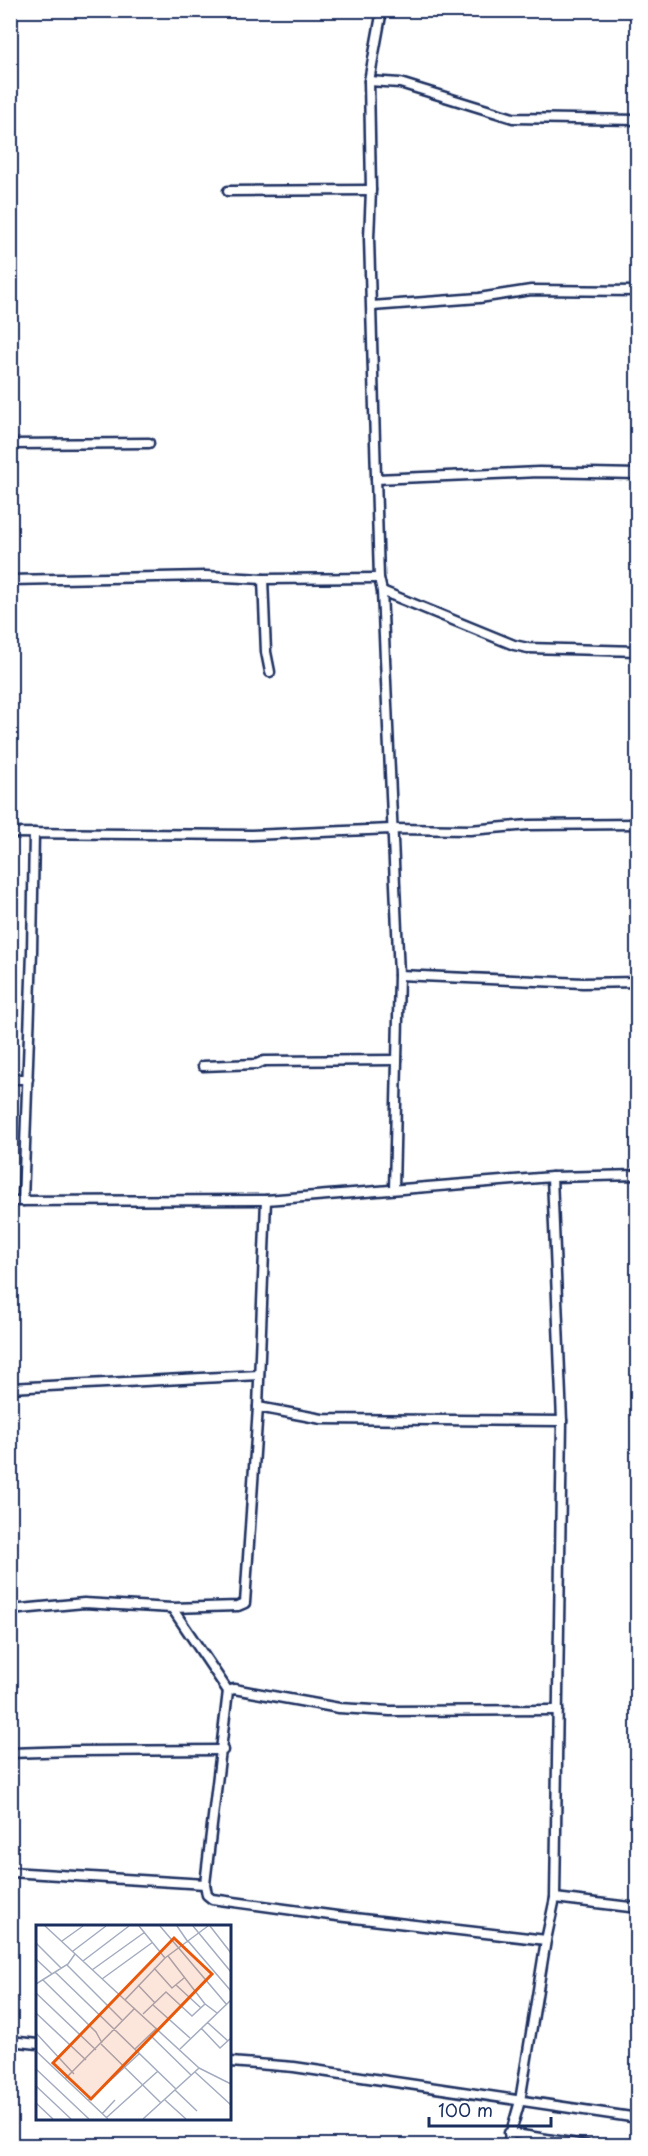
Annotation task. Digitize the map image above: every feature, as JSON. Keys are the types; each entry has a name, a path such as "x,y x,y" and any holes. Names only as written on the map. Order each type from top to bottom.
{"street":[{"path":"382,10 369,81 371,190 369,238 379,578 382,591 399,975 394,1189"},
{"path":"369,81 400,83 513,118 638,120"},
{"path":"228,191 371,190"},
{"path":"372,306 479,298 531,290 638,291"},
{"path":"10,444 149,443"},
{"path":"376,479 539,472 638,474"},
{"path":"10,580 206,576 263,579 379,578"},
{"path":"263,579 266,652 270,672"},
{"path":"382,591 514,645 528,648 638,651"},
{"path":"10,833 252,835 391,829 470,830 528,825 638,824"},
{"path":"23,1200 34,833"},
{"path":"399,975 583,983 638,982"},
{"path":"203,1066 257,1064 264,1061 397,1060"},
{"path":"10,1079 28,1079"},
{"path":"10,1201 266,1200 552,1177 638,1175"},
{"path":"507,2145 520,2101 555,1898 562,1421 552,1177"},
{"path":"10,1610 84,1603 172,1608 245,1604 258,1407 266,1200"},
{"path":"10,1388 259,1375"},
{"path":"258,1407 322,1419 562,1421"},
{"path":"172,1608 228,1691 223,1750 205,1884 207,1895 212,1899 336,1916 546,1940"},
{"path":"228,1691 234,1689 339,1708 390,1711 558,1710"},
{"path":"10,1754 73,1751 223,1750"},
{"path":"10,1872 205,1884"},
{"path":"555,1898 638,1908"},
{"path":"10,2041 36,2044"},
{"path":"231,2062 294,2067 638,2118"},
{"path":"509,2133 590,2145"}]}
